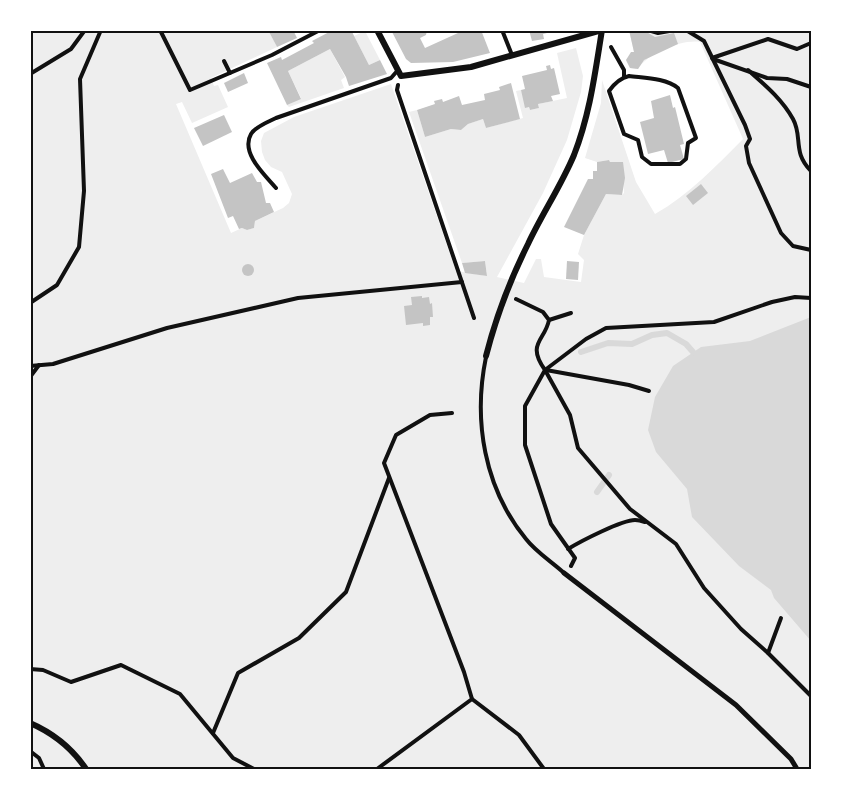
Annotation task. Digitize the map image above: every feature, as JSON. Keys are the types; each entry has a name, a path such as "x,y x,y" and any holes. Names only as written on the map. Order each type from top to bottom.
{"street":[{"path":"377,30 400,73 471,67 602,30 585,126 573,157 527,245 506,294 486,356"},
{"path":"564,573 736,705 791,759 797,769"},
{"path":"30,723 42,728 66,745 86,769"}],"lane":[{"path":"502,30 512,55"},
{"path":"276,188 254,163 249,141 252,133 262,124 276,118 400,73"},
{"path":"486,356 481,384 481,427 487,462 493,480 507,510 526,540 564,573"}],"path":[{"path":"30,74 71,50 85,30"},
{"path":"30,303 57,285 78,247 84,191 80,79 101,30"},
{"path":"160,30 190,90 272,55 320,30"},
{"path":"602,30 624,70 624,77"},
{"path":"648,30 658,33 675,30"},
{"path":"686,30 704,41 746,125 750,139 747,146 749,163 781,232 793,246 811,250"},
{"path":"712,58 768,39 797,48 811,43"},
{"path":"712,58 766,78 786,79 811,87"},
{"path":"224,61 230,73"},
{"path":"748,70 775,94 794,121 801,160 811,171"},
{"path":"400,73 397,90 474,318"},
{"path":"624,77 657,80 678,88 696,138 688,143 686,159 680,164 651,164 642,157 638,140 624,134 609,92 624,77"},
{"path":"30,366 53,364 175,326 287,301 361,291 462,282"},
{"path":"512,297 543,312 549,320"},
{"path":"564,573 573,564 575,558 550,524 525,445 525,406 545,370 586,339 606,328 714,322 772,302 795,297 811,298"},
{"path":"571,313 549,320 537,345 538,356 570,415 578,448 630,509 676,544 704,588 741,629 811,696"},
{"path":"30,377 39,364"},
{"path":"545,370 629,385 649,391"},
{"path":"452,413 430,415 396,435 384,463 464,672 472,699 519,735 544,769"},
{"path":"213,734 238,673 299,638 346,592 390,478"},
{"path":"568,549 591,536 623,523 634,520 649,523"},
{"path":"768,653 781,618"},
{"path":"30,669 43,670 70,682 121,665 180,694 233,758 254,769"},
{"path":"377,769 472,699"},
{"path":"30,751 39,758 44,769"}],"shaded area":[{"path":"30,30 268,30 277,47 211,78 214,86 218,85 228,107 192,123 182,102 176,104 231,233 242,228 247,230 254,228 255,221 289,203 292,194 282,172 271,167 265,160 261,141 264,133 294,117 391,84 456,271 487,276 485,261 462,263 409,112 417,110 425,137 451,129 461,130 468,124 483,119 486,128 523,118 516,91 521,90 530,110 539,108 538,104 567,98 557,53 576,48 583,76 581,92 567,140 543,193 497,277 524,283 536,259 541,259 544,277 581,282 584,260 578,254 584,235 606,194 622,195 624,193 622,162 610,162 609,160 597,162 585,158 601,103 602,80 636,182 655,214 691,189 743,139 700,42 666,48 649,58 638,69 630,68 626,60 634,52 629,30 811,30 811,769 30,769"},
{"path":"365,31 380,60 369,65 354,36"},
{"path":"330,49 345,77 341,80 344,88 289,107 287,105 301,98 288,71"},
{"path":"811,317 811,641 774,598 771,590 739,566 692,517 687,489 656,452 648,430 655,397 673,366 701,347 750,341"}],"building":[{"path":"268,30 293,30 297,38 277,47"},
{"path":"333,30 351,30 369,65 380,60 387,74 349,86 330,49 288,71 301,99 287,105 267,63 281,57 282,60"},
{"path":"391,30 427,30 426,35 420,38 425,48 458,33 457,30 481,30 490,53 453,62 411,63 406,59"},
{"path":"529,30 546,30 547,33 543,34 544,39 532,41"},
{"path":"629,30 643,30 655,37 674,33 678,44 644,60 638,69 630,68 626,60 631,52 634,52"},
{"path":"550,65 551,69 554,68 560,94 551,96 553,101 538,104 539,108 530,110 529,107 525,108 521,90 525,89 522,76 547,70 546,66"},
{"path":"244,73 248,83 228,92 224,83"},
{"path":"511,83 520,119 486,128 483,119 468,124 461,130 451,129 425,137 417,110 435,104 434,101 442,99 443,102 459,96 462,105 485,100 484,94 500,90 499,87"},
{"path":"670,95 684,144 680,145 684,159 668,163 664,150 648,154 640,122 654,118 651,101"},
{"path":"224,115 232,132 203,146 194,128"},
{"path":"609,160 610,162 623,162 625,178 622,195 606,194 584,235 564,227 588,179 593,179 593,171 597,171 597,162"},
{"path":"223,169 230,183 252,173 257,182 261,182 266,203 270,203 274,212 255,221 254,228 239,229 233,216 228,218 211,174"},
{"path":"701,184 708,193 693,205 686,196"},
{"path":"485,261 487,276 465,273 462,263"},
{"path":"567,261 579,262 578,280 566,279"},
{"path":"250,264 254,270 250,276 246,276 242,268"},
{"path":"422,296 422,298 429,297 430,304 432,303 433,317 430,317 430,325 423,326 423,323 406,325 404,306 412,305 411,297"}],"waterway":[{"path":"581,352 608,343 632,344 652,335 667,333 686,344 693,352"},
{"path":"597,492 609,475"}]}
